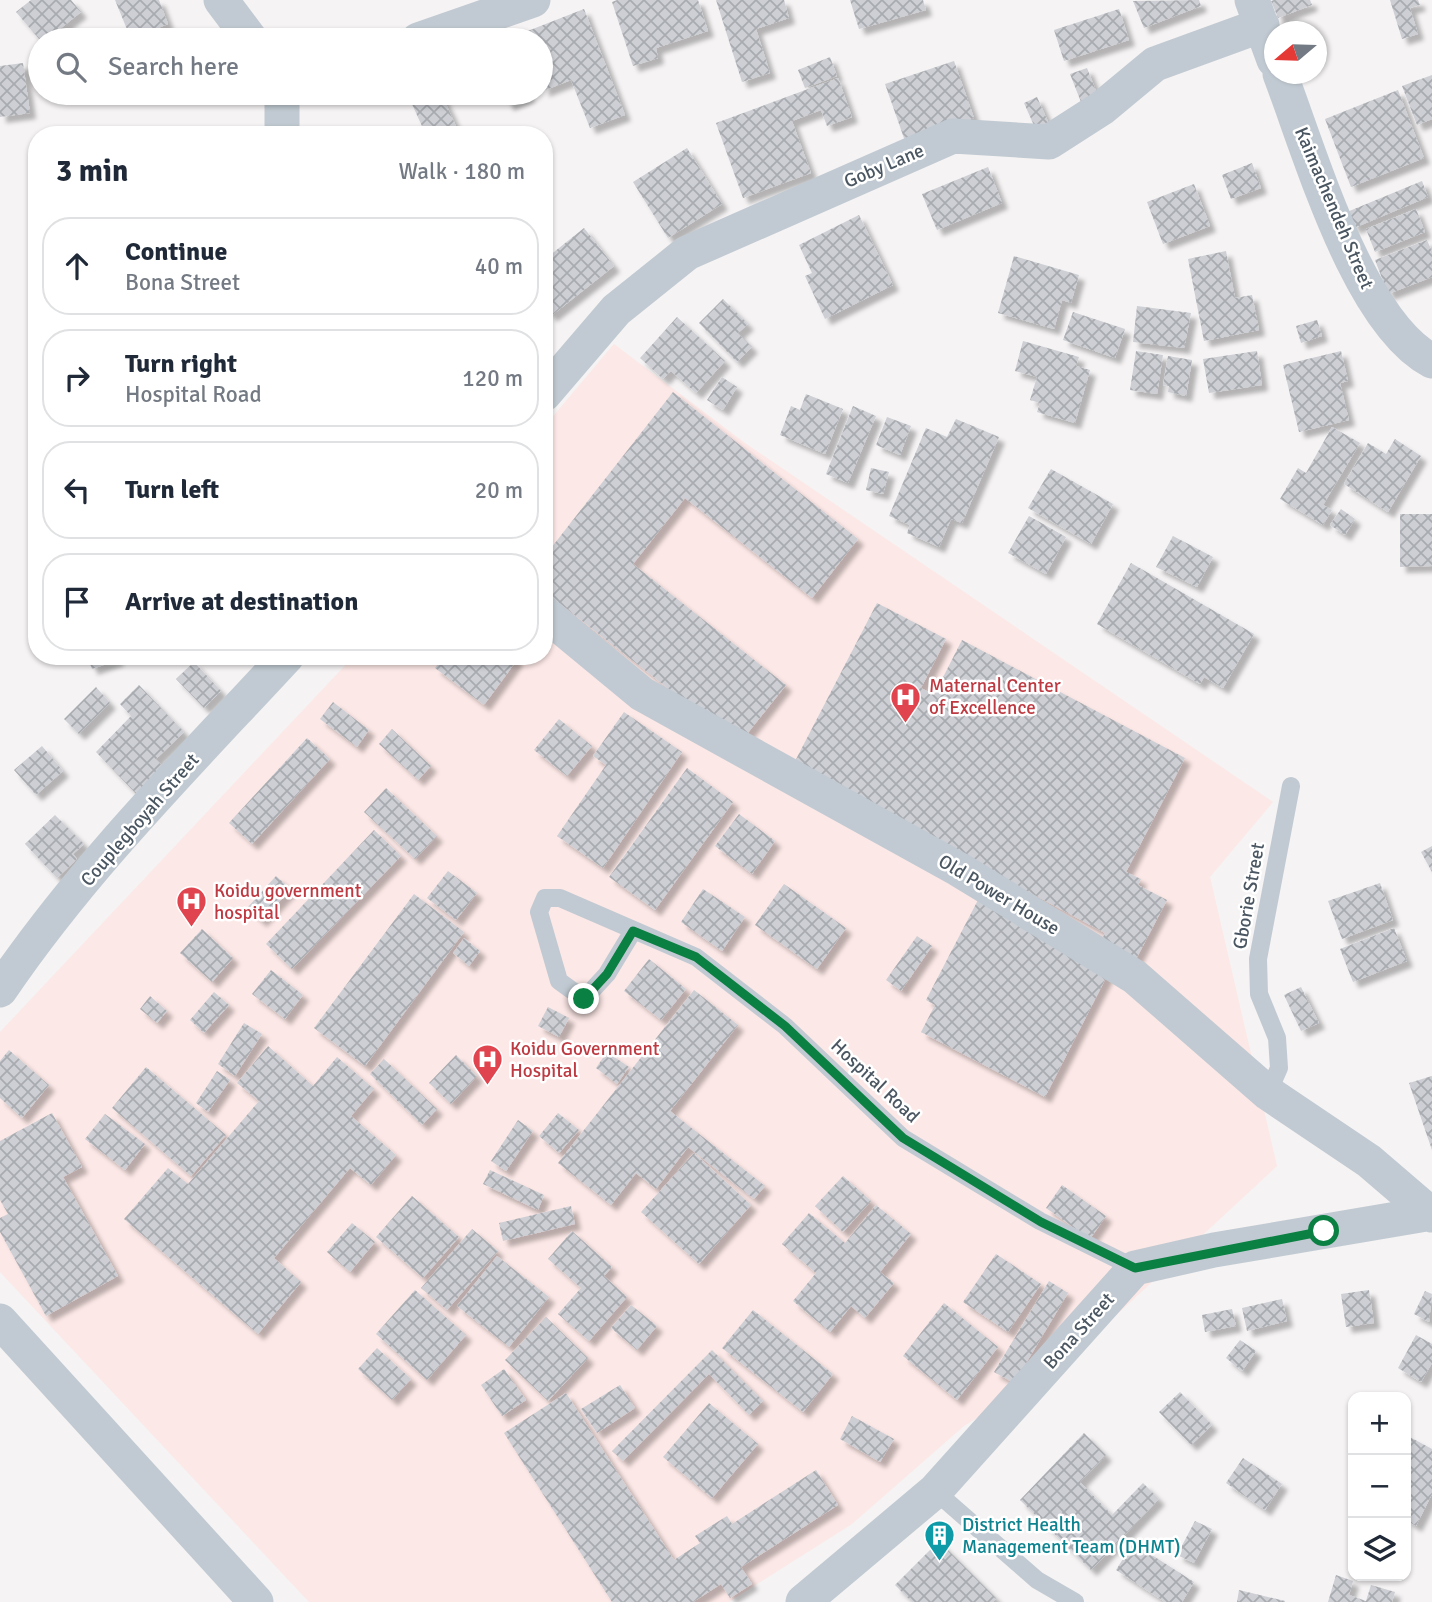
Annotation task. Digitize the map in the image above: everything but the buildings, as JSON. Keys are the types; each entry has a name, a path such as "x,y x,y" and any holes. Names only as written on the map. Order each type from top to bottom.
{"street":[{"path":"220,0 242,28"},
{"path":"452,28 533,0"},
{"path":"1257,13 1264,31"},
{"name":"Goby Lane","path":"553,384 616,310 687,253 953,136 1049,142 1102,108 1155,64 1257,13"},
{"name":"Kaimachendeh Street","path":"1284,84 1345,245 1377,310 1414,351 1432,361"},
{"path":"282,105 282,126"},
{"name":"Old Power House","path":"553,620 642,694 958,869 1135,978 1268,1093 1369,1161 1432,1214"},
{"name":"Couplegboyah Street","path":"0,990 30,946 149,806 280,665"},
{"path":"1135,1268 1214,1250 1432,1214"},
{"name":"Bona Street","path":"803,1602 935,1491 1135,1268"},
{"path":"0,1321 256,1602"}],"lane":[{"name":"Gborie Street","path":"1268,1093 1279,1068 1277,1048 1259,993 1258,959 1291,786"},
{"name":"Hospital Road","path":"633,931 607,974 584,999 559,981 539,912 545,898 560,898 696,957 785,1026 903,1138 1041,1222 1135,1268"},
{"path":"935,1491 1037,1580 1075,1602"}],"shaded area":[{"name":"Koidu Government Hospital","path":"614,344 745,443 1273,802 1210,877 1277,1166 1068,1360 964,1426 852,1524 729,1602 309,1602 0,1272 0,1032 346,665 553,665 553,416"}],"place":[{"name":"Maternal Center of Excellence","path":"906,724"},
{"name":"Koidu government hospital","path":"191,929"},
{"name":"Koidu Government Hospital","path":"487,1087"},
{"name":"District Health Management Team (DHMT)","path":"939,1563"}],"route":[{"path":"584,999 607,974 633,931 696,957 785,1026 903,1138 1041,1222 1135,1268 1214,1250 1324,1231"}]}
